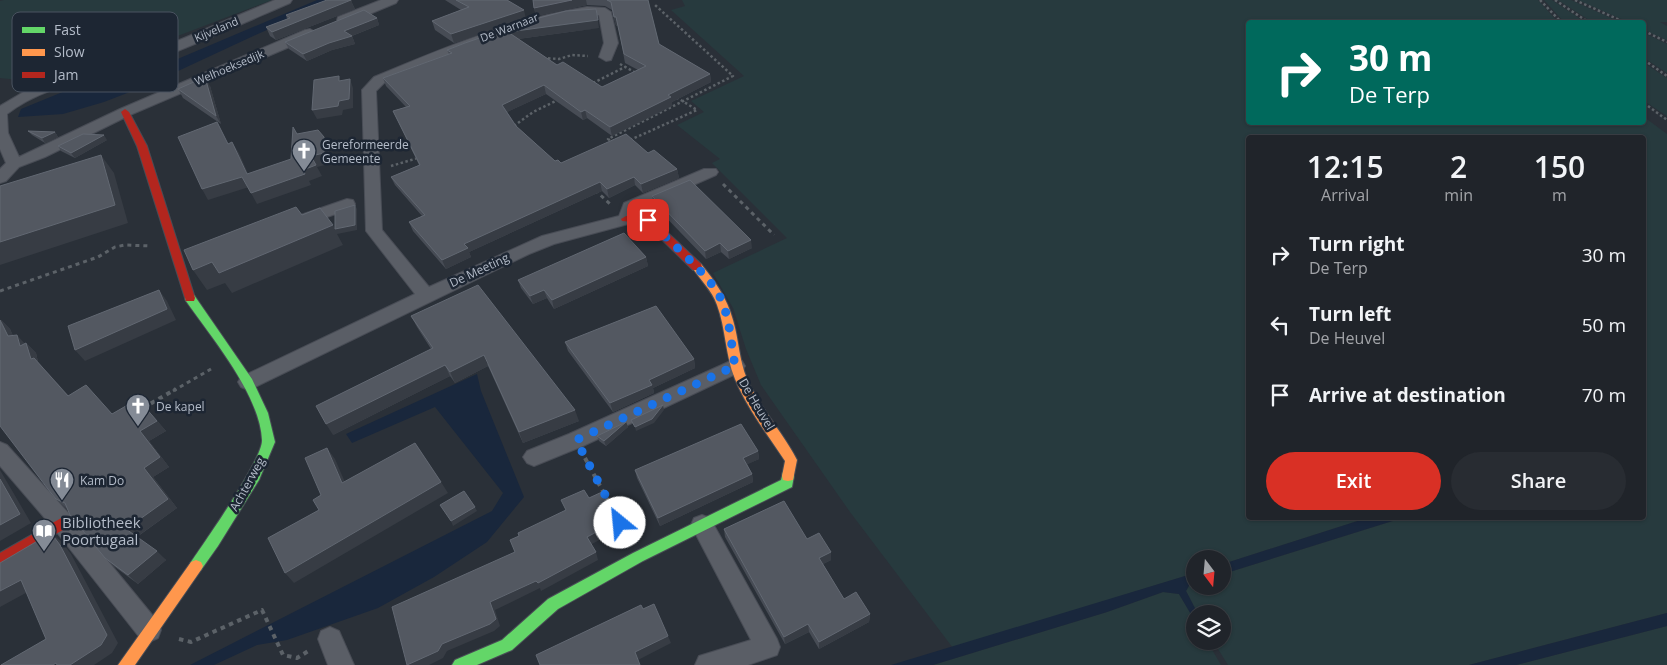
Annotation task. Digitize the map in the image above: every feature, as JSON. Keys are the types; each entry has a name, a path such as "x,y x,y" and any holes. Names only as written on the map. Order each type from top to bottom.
{"street":[{"name":"Kijveland","path":"178,46 286,0"},
{"name":"Welhoeksedijk","path":"178,89 392,0"},
{"name":"De Warnaar","path":"426,296 374,231 369,90 379,80 534,16 580,7 600,8 605,12 611,42 606,57"},
{"name":"Kijveland","path":"7,164 1,133 0,113 14,102 33,92"},
{"name":"Welhoeksedijk","path":"7,164 40,154 170,92"},
{"name":"Achterweg","path":"125,112 142,146 191,302 248,382 262,412 269,442 254,476 213,542 126,665"},
{"path":"0,178 7,164"},
{"path":"626,219 630,207 710,172"},
{"path":"282,228 347,204"},
{"name":"De Meeting","path":"248,382 523,250 548,240 626,219"},
{"name":"De Heuvel","path":"460,665 506,646 553,604 638,556 787,483 791,460 742,383 735,366 728,323 719,295 703,275 648,220 626,219"},
{"path":"180,266 199,259"},
{"path":"534,457 576,440 735,366"},
{"path":"0,451 63,523 149,630"},
{"path":"0,560 63,523"},
{"path":"702,524 768,647 708,665"},
{"path":"330,640 341,665"}],"path":[{"path":"1540,0 1559,20"},
{"path":"1555,0 1585,20"},
{"path":"1574,0 1619,20"},
{"path":"610,149 618,146 608,139 733,76 655,5"},
{"path":"1646,32 1667,42"},
{"path":"537,60 546,56 559,59 572,55 606,57 626,66 642,77"},
{"path":"1646,61 1667,76"},
{"path":"593,83 626,66"},
{"path":"626,142 697,110 675,97"},
{"path":"509,130 534,112 559,100"},
{"path":"1646,104 1667,120"},
{"path":"372,172 421,157"},
{"path":"710,172 774,234"},
{"path":"591,186 626,219"},
{"path":"0,291 98,257 115,247 125,245 154,246 173,241"},
{"path":"141,409 231,358"},
{"path":"576,440 638,556"},
{"path":"149,630 191,642 262,610 282,655 297,658 330,640"}],"green space":[{"path":"272,0 178,36 178,12 12,12 12,79 0,78 0,1"},
{"path":"682,0 1538,0 1556,20 1246,20 1246,125 1646,125 1646,118 1667,134 1667,613 1469,665 1228,665 1219,650 1231,650 1231,605 1193,605 1188,595 1231,595 1231,571 1396,520 1646,520 1646,135 1246,135 1246,520 1361,520 1231,561 1231,550 1186,550 1186,576 953,648 850,512 761,385 746,349 733,308 713,273 787,238 712,163 720,159 677,125 704,112 691,101 744,76 671,10 685,6"},
{"path":"1544,0 1552,0 1582,20 1562,20"},
{"path":"1558,0 1571,0 1616,20 1589,20"},
{"path":"1578,0 1667,0 1667,22 1660,22 1667,26 1667,40 1646,31 1646,20 1623,20"},
{"path":"1646,34 1667,44 1667,73 1646,59"},
{"path":"1646,64 1667,78 1667,116 1646,102"},
{"path":"1163,592 1179,594 1186,606 1186,650 1212,650 1221,665 933,665 1107,612"},
{"path":"1667,626 1667,665 1516,665"}],"water":[{"path":"317,0 336,0 178,71 178,59"},
{"path":"63,92 130,92 63,114 18,117 21,109"},
{"path":"477,374 481,391 524,497 487,542 434,577 378,608 287,640 257,645 214,665 190,665 492,511 503,493 435,407 352,443 346,434"},
{"path":"1361,520 1396,520 1231,571 1231,561"},
{"path":"1186,576 1186,595 1188,595 1193,605 1186,606 1179,594 1163,592 1107,612 933,665 891,665"},
{"path":"1667,613 1667,626 1516,665 1469,665"}],"building":[{"path":"327,0 351,0 272,32 266,27 290,18 286,15"},
{"path":"456,0 507,0 524,10 451,34 432,21 469,7"},
{"path":"533,0 572,0 534,8"},
{"path":"607,0 648,0 659,44 710,74 668,95 671,97 610,127 585,110 581,112 544,85 502,105 516,126 555,161 558,160 561,163 626,134 648,153 654,150 677,169 641,184 634,177 607,189 600,182 464,244 468,248 442,260 409,222 425,215 391,177 420,165 393,111 410,106 383,78 452,53 447,50 465,43 535,19 566,11 596,9 598,20 508,32 557,65 563,62 602,87 646,66 624,54 616,17 614,17 611,2"},
{"path":"364,10 377,18 344,31 352,36 303,54 285,42"},
{"path":"339,76 339,81 350,79 349,99 339,101 338,106 312,110 314,80"},
{"path":"205,77 216,116 178,89"},
{"path":"217,122 228,144 232,142 247,174 291,159 293,127 297,134 318,130 324,137 324,153 311,156 316,165 303,170 305,174 251,193 242,177 202,189 178,137"},
{"path":"28,131 55,132 42,138"},
{"path":"83,134 104,135 71,153 58,146"},
{"path":"101,155 115,205 0,242 0,186"},
{"path":"690,180 751,240 728,251 720,243 705,251 652,196"},
{"path":"355,205 355,225 335,229 335,211"},
{"path":"296,207 302,215 320,208 333,225 219,273 212,262 193,270 184,250"},
{"path":"624,233 646,257 552,300 544,290 530,296 518,280"},
{"path":"478,285 575,410 519,432 484,355 450,372 445,365 326,424 316,406 433,348 411,316"},
{"path":"159,290 167,309 75,350 68,326"},
{"path":"656,306 694,359 649,380 652,385 610,403 565,342"},
{"path":"0,320 8,336 17,335 20,346 26,343 31,359 34,358 68,396 86,385 112,414 138,399 157,421 140,431 160,457 144,468 168,499 126,529 157,551 128,575 105,558 70,515 65,503 56,499 0,426"},
{"path":"663,405 652,419 635,427 631,420"},
{"path":"626,422 604,441 597,436"},
{"path":"741,424 758,451 743,458 752,474 658,518 635,470"},
{"path":"415,443 441,482 285,573 268,538 319,510 313,500 321,495 305,458 327,448 342,483"},
{"path":"0,479 20,514 0,525"},
{"path":"584,490 589,498 602,492 611,509 599,515 606,527 587,537 596,552 538,583 536,581 490,602 496,619 490,624 442,644 438,651 407,665 392,607 515,552 510,540 519,536 518,533 566,510 561,500"},
{"path":"464,491 475,507 451,521 440,505"},
{"path":"784,501 807,539 819,533 831,552 819,558 844,599 856,592 870,614 819,642 808,624 784,637 724,529"},
{"path":"51,533 60,545 107,635 101,645 70,665 57,665 56,663 53,665 1,665 46,639 21,580 0,591 0,563"},
{"path":"654,604 668,636 635,652 640,665 540,665 536,655 641,605 643,609"}],"traffic: fast":[{"path":"190,298 248,382 262,413 269,442 254,476 196,566"},
{"path":"460,665 507,645 553,604 638,557 787,483 788,476"}],"traffic: slow":[{"path":"697,267 712,285 722,303 728,321 734,359 741,379 753,403 791,460 788,476"},
{"path":"126,665 196,566"}],"traffic: jam":[{"path":"125,112 142,146 190,298"},
{"path":"626,219 648,220 697,267"},
{"path":"0,560 63,523"}],"place":[{"name":"Gereformeerde Gemeente","path":"304,172"},
{"name":"De kapel","path":"138,427"},
{"name":"Kam Do","path":"62,501"},
{"name":"Bibliotheek Poortugaal","path":"44,552"}],"route":[{"path":"620,523 576,440 735,366 728,323 719,295 703,275 648,220"}]}
